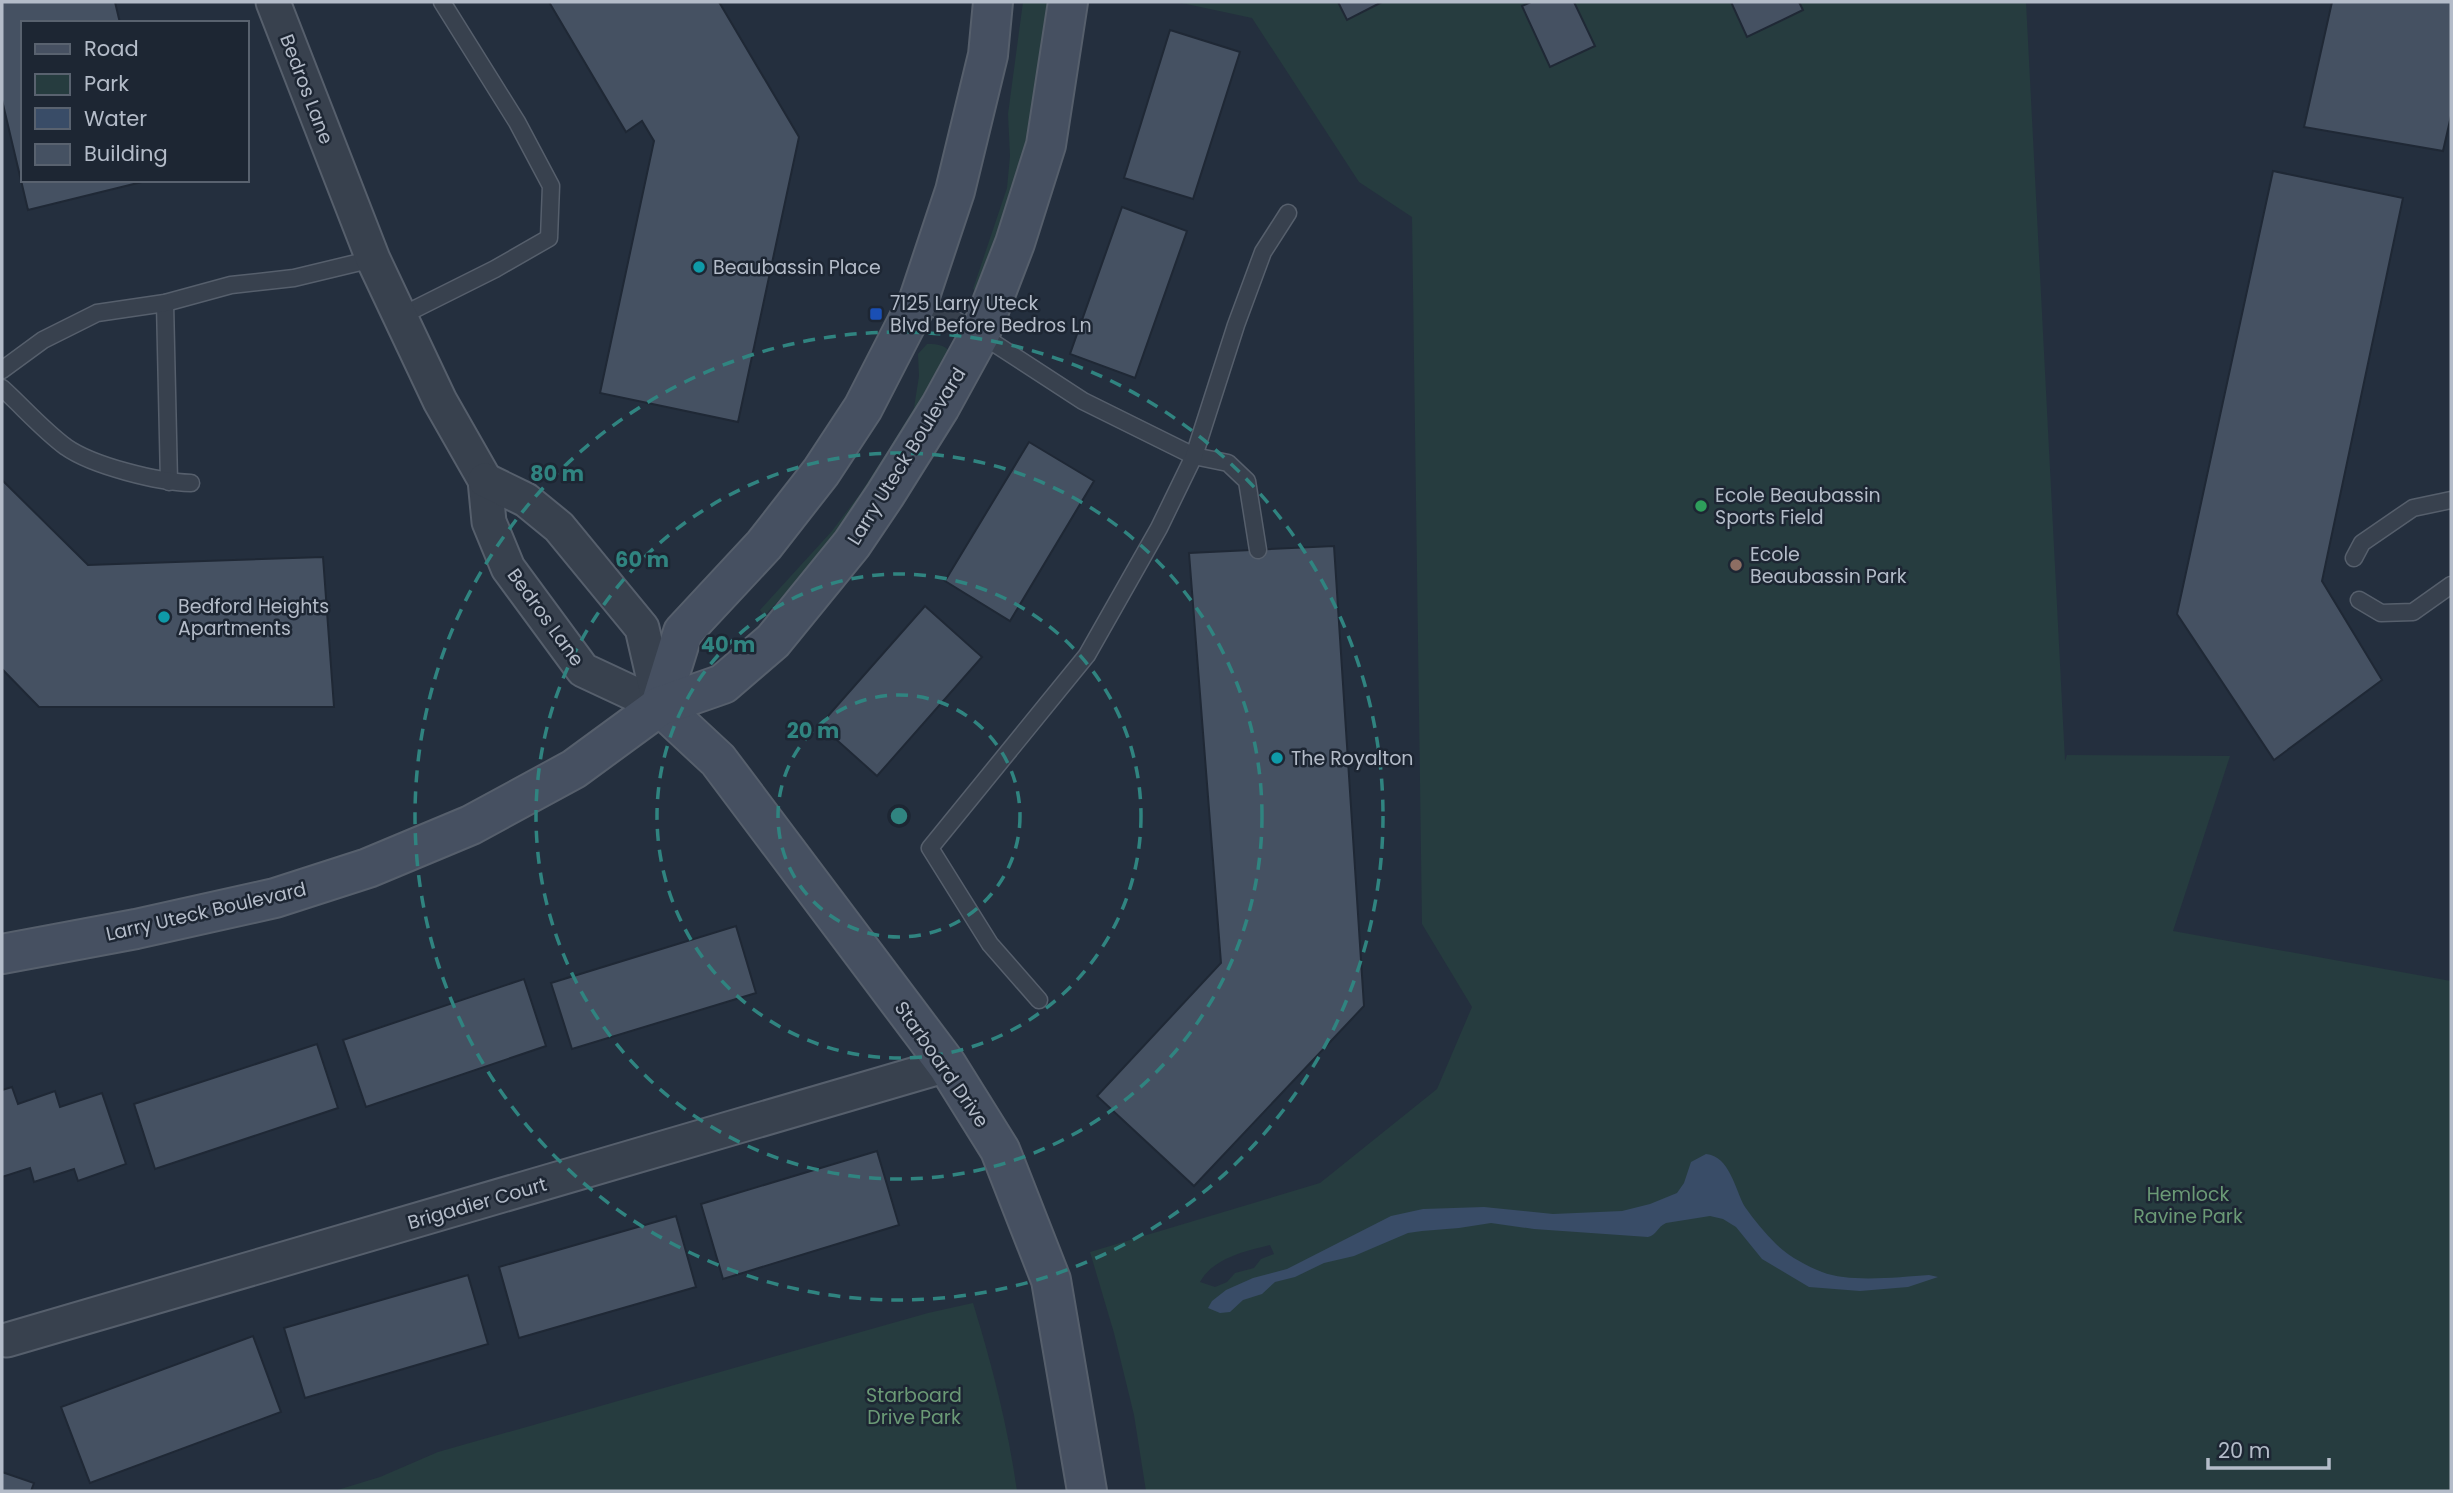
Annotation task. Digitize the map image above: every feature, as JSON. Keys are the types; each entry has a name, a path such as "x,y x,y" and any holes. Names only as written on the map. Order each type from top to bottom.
{"main road":[{"path":"660,706 683,632 764,545 821,472 863,408 919,299 955,191 988,55 993,2"},
{"name":"Larry Uteck Boulevard","path":"2,954 136,929 275,898 368,868 471,825 575,769 660,706 723,684 773,640 821,584 872,514 940,407 981,334 1015,243 1046,145 1068,2"},
{"name":"Starboard Drive","path":"660,706 718,760 947,1065 1000,1150 1051,1280 1087,1491"}],"street":[{"name":"Bedros Lane","path":"273,2 373,259 440,401 485,480 489,522 508,568 583,670 660,706"},
{"path":"485,480 526,500 559,527 642,628 660,706"},
{"name":"Brigadier Court","path":"7,1340 947,1065"}],"lane":[{"path":"400,317 549,238 551,186 517,122 442,2"},
{"path":"1039,1000 990,944 930,848 1087,655 1159,528 1194,456 1263,252 1288,213"},
{"path":"2,370 43,340 97,313 165,303 231,285 294,278 373,259"},
{"path":"919,299 981,334 1083,401 1194,456 1228,463 1247,481 1258,550"},
{"path":"165,303 170,482"},
{"path":"2,388 67,447 97,464 170,482 191,483"},
{"path":"2354,558 2362,543 2413,508 2451,500"},
{"path":"2359,600 2381,613 2413,612 2451,585"}],"green space":[{"path":"1023,2 1052,2 1035,113 1018,182 979,292 973,289 1007,188 1010,156 1008,114"},
{"name":"Hemlock Ravine Park","path":"1177,2 2026,2 2065,761 2067,755 2230,756 2173,931 2451,981 2451,1491 1146,1491 1134,1415 1090,1252 1320,1183 1437,1089 1472,1007 1422,924 1412,217 1359,182 1252,18","holes":["1270,1245 1274,1254 1261,1259 1254,1268 1235,1273 1227,1282 1215,1287 1200,1282 1213,1267 1241,1253"]},
{"path":"927,344 942,346 953,357 839,536 764,616 760,610 832,531 860,494 914,408 919,376 918,354"},
{"name":"Starboard Drive Park","path":"973,1303 999,1396 1017,1491 334,1491 380,1477 438,1452 928,1313"}],"water":[{"path":"1706,1154 1714,1156 1726,1167 1745,1207 1764,1231 1781,1248 1804,1264 1822,1272 1846,1277 1938,1277 1908,1287 1860,1291 1809,1287 1762,1259 1736,1227 1723,1219 1710,1216 1666,1223 1648,1237 1534,1229 1491,1223 1408,1233 1354,1256 1324,1263 1295,1277 1275,1282 1262,1294 1243,1300 1230,1312 1220,1313 1208,1308 1212,1301 1226,1290 1253,1278 1287,1269 1391,1216 1423,1209 1484,1207 1553,1214 1622,1211 1677,1193 1684,1183 1691,1162"}],"building":[{"path":"2,2 115,2 120,21 21,21 21,180 2,100"},
{"name":"Beaubassin Place","path":"549,2 719,2 799,137 738,422 600,393 654,141 642,121 626,132"},
{"path":"1338,2 1382,2 1347,20"},
{"path":"1531,2 1574,2 1595,46 1550,67 1522,6"},
{"path":"1731,2 1799,2 1803,10 1747,37"},
{"path":"2332,2 2451,2 2451,116 2443,151 2304,127"},
{"path":"1170,30 1240,52 1193,199 1124,178"},
{"path":"2273,171 2403,198 2322,581 2382,680 2274,760 2177,614"},
{"path":"21,182 142,182 28,210"},
{"path":"1122,207 1187,231 1135,378 1070,354"},
{"path":"1029,442 1094,481 1010,621 945,581"},
{"name":"Bedford Heights Apartments","path":"2,480 88,565 323,557 334,707 39,707 2,669"},
{"name":"The Royalton","path":"1334,546 1364,1006 1194,1186 1097,1096 1221,963 1189,553"},
{"path":"925,606 982,657 877,776 820,725"},
{"path":"736,926 756,993 572,1049 551,983"},
{"path":"524,979 546,1046 366,1107 343,1040"},
{"path":"317,1044 338,1108 155,1169 134,1104"},
{"path":"12,1087 18,1104 55,1091 60,1107 102,1093 126,1164 78,1181 74,1169 34,1182 30,1168 2,1177 2,1090"},
{"path":"877,1151 899,1225 723,1279 701,1204"},
{"path":"676,1216 696,1287 519,1338 499,1267"},
{"path":"468,1275 488,1344 305,1398 284,1328"},
{"path":"253,1336 281,1412 90,1483 61,1407"},
{"path":"2,1472 34,1483 31,1491 2,1491"}],"place":[{"name":"Beaubassin Place","path":"699,267"},
{"name":"7125 Larry Uteck Blvd Before Bedros Ln","path":"876,314"},
{"name":"Ecole Beaubassin Sports Field","path":"1701,506"},
{"name":"Ecole Beaubassin Park","path":"1736,565"},
{"name":"Bedford Heights Apartments","path":"164,617"},
{"name":"The Royalton","path":"1277,758"}]}
